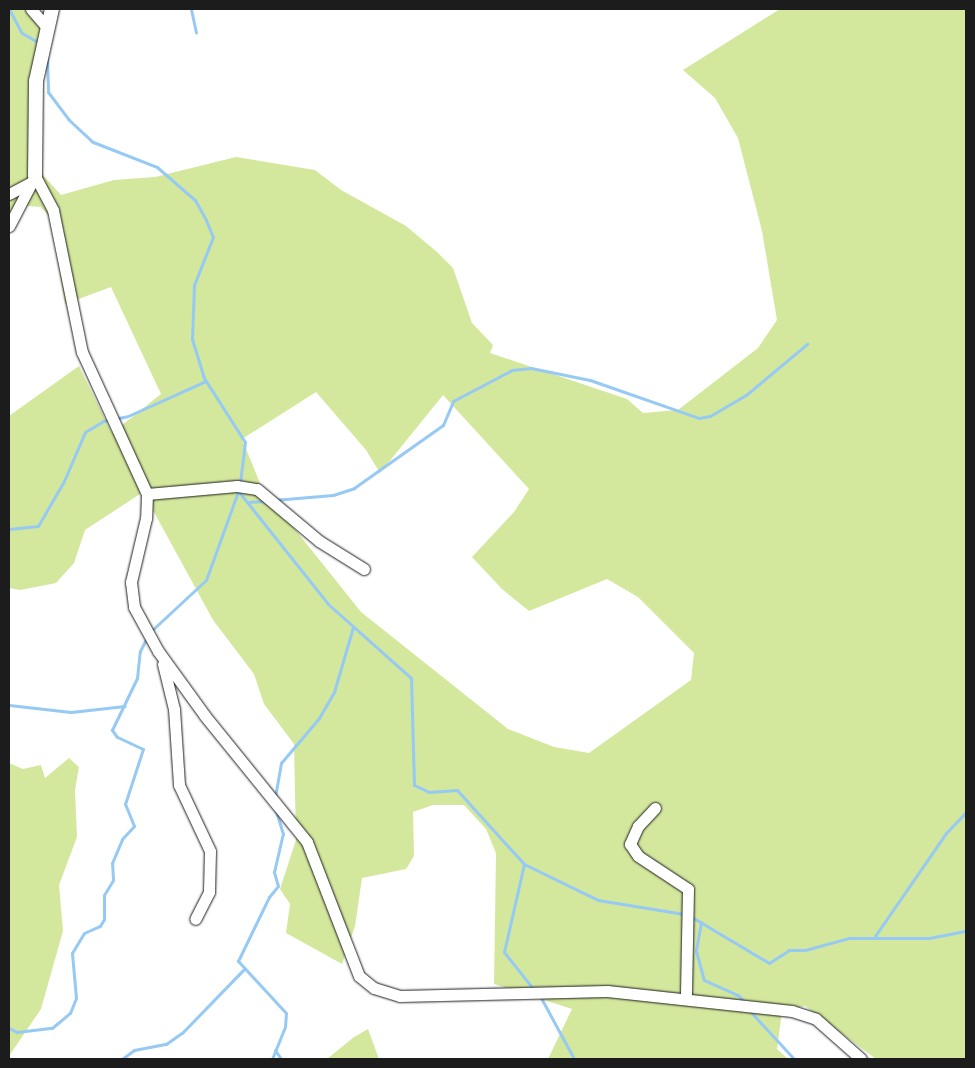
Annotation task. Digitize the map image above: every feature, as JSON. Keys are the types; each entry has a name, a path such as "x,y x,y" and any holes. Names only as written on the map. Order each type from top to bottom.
{"street":[{"path":"31,9 46,26"},
{"path":"9,226 34,179 36,81 46,26 52,9"},
{"path":"9,194 34,179"},
{"path":"34,179 53,210 82,352 147,494 146,518 131,582 134,607 158,651 205,716 307,842 350,962 366,983 400,996 607,991 686,998 806,1014 830,1028 862,1059"},
{"path":"147,494 237,486 257,489 319,541 364,569"},
{"path":"158,651 173,699 179,785 210,851 209,892 195,919"},
{"path":"655,808 638,826 630,844 638,856 688,889 686,998"}],"green space":[{"path":"9,9 41,9 39,132 43,175 61,195 114,180 155,177 236,157 315,170 341,190 406,226 453,268 472,323 493,345 490,353 627,399 643,413 678,410 758,348 777,320 762,231 738,138 715,98 683,70 780,9 966,9 966,1059 876,1059 805,1006 782,1012 777,1049 788,1059 548,1059 572,1009 494,984 496,853 486,829 464,805 433,805 413,812 414,856 406,869 362,878 355,926 342,964 286,933 290,904 280,889 296,840 294,744 264,704 254,674 213,620 143,492 85,530 74,563 56,583 20,590 9,588 9,416 79,366 112,433 161,394 111,287 65,304 51,219 41,207 28,206 9,221","holes":["316,392 366,450 380,473 443,395 529,489 514,512 472,557 502,589 529,611 607,579 638,597 694,653 691,680 589,753 554,747 508,729 361,612 262,488 242,439"]},
{"path":"69,758 79,767 75,790 77,837 59,885 63,931 41,1009 9,1056 9,763 23,769 41,765 45,778"},
{"path":"368,1029 379,1059 327,1059 354,1037"}],"waterway":[{"path":"9,9 22,33 41,44"},
{"path":"191,9 196,32"},
{"path":"47,59 48,92 68,119 93,142 157,167 195,200 206,220 213,237 194,285 192,339 204,378 245,442 240,483"},
{"path":"274,500 333,495 354,488 443,425 453,401 512,370 531,368 590,380 699,418 710,416 746,395 807,344"},
{"path":"9,529 38,526 64,481 85,432 103,421 128,416 206,381"},
{"path":"150,632 206,580 239,489"},
{"path":"239,492 328,604 411,678 414,785 429,792 457,790 524,864 598,900 684,914"},
{"path":"247,502 265,501"},
{"path":"275,797 281,763 319,718 334,692 353,627"},
{"path":"9,1028 17,1032 52,1028 70,1013 76,998 72,953 84,933 100,926 104,919 104,895 113,880 112,863 122,839 134,826 125,804 143,749 117,737 112,730 137,678 140,651 147,637"},
{"path":"9,705 71,712 125,706"},
{"path":"272,1059 285,1027 286,1013 238,961 269,897 278,886 274,872 283,834 276,811"},
{"path":"875,936 946,833 966,812"},
{"path":"524,864 504,952 534,990"},
{"path":"690,916 769,963 789,950 805,950 849,938 929,938 966,931"},
{"path":"701,922 696,951 704,980 738,995 744,1002"},
{"path":"122,1059 134,1050 166,1044 182,1033 244,969"},
{"path":"540,996 574,1059"},
{"path":"749,1010 794,1059"},
{"path":"275,1050 281,1059"}]}
